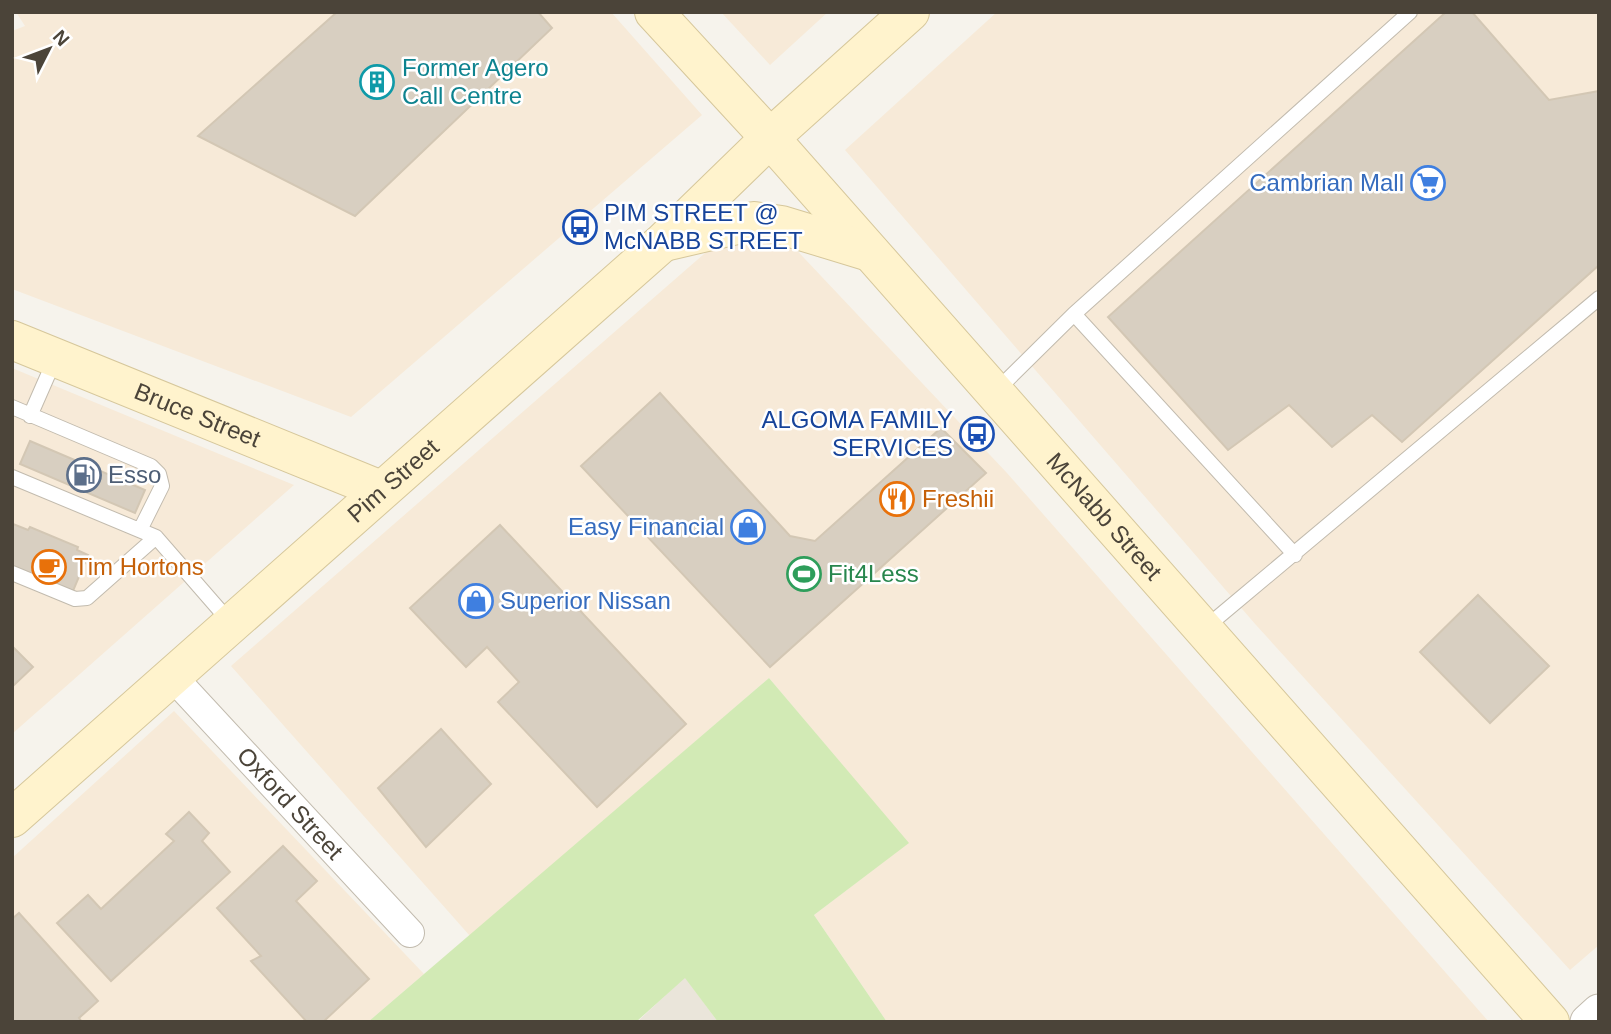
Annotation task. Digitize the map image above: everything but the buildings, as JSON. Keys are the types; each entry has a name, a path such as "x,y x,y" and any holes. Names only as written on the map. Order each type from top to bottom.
{"main road":[{"name":"McNabb Street","path":"654,12 770,138 1550,1022"},
{"name":"Pim Street","path":"12,817 662,243 770,138 910,12"},
{"path":"662,243 754,221 781,225 870,252"},
{"name":"Bruce Street","path":"12,340 381,490"}],"street":[{"name":"Oxford Street","path":"171,675 410,933"},
{"path":"1588,1022 1599,1012"}],"lane":[{"path":"994,392 1074,314 1410,12"},
{"path":"1203,629 1599,298"},
{"path":"1074,314 1294,555"},
{"path":"30,416 55,358"},
{"path":"12,407 151,466 162,480 160,493 140,530"},
{"path":"12,477 156,537 231,622"},
{"path":"12,573 75,599 88,598 156,537"}],"shaded area":[{"path":"16,12 611,12 702,115 351,417 12,289 12,31 25,26"},
{"path":"721,12 828,12 770,65"},
{"path":"997,12 1599,12 1599,945 1570,970 1256,625 845,150"},
{"path":"788,241 1007,473 1489,1022 887,1022 814,915 908,843 769,678 470,936 231,666 712,247"},
{"path":"12,368 294,485 12,734"},
{"path":"174,711 424,974 368,1022 12,1022 12,858"},
{"path":"685,977 718,1022 637,1022"}],"green space":[{"path":"769,678 909,843 814,915 887,1022 718,1022 685,978 636,1022 368,1022"}],"place":[{"name":"Former Agero Call Centre","path":"377,82"},
{"name":"Cambrian Mall","path":"1428,183"},
{"name":"PIM STREET @ McNABB STREET","path":"580,227"},
{"name":"ALGOMA FAMILY SERVICES","path":"977,434"},
{"name":"Esso","path":"84,475"},
{"name":"Freshii","path":"897,499"},
{"name":"Easy Financial","path":"748,527"},
{"name":"Tim Hortons","path":"49,567"},
{"name":"Fit4Less","path":"804,574"},
{"name":"Superior Nissan","path":"476,601"}]}
